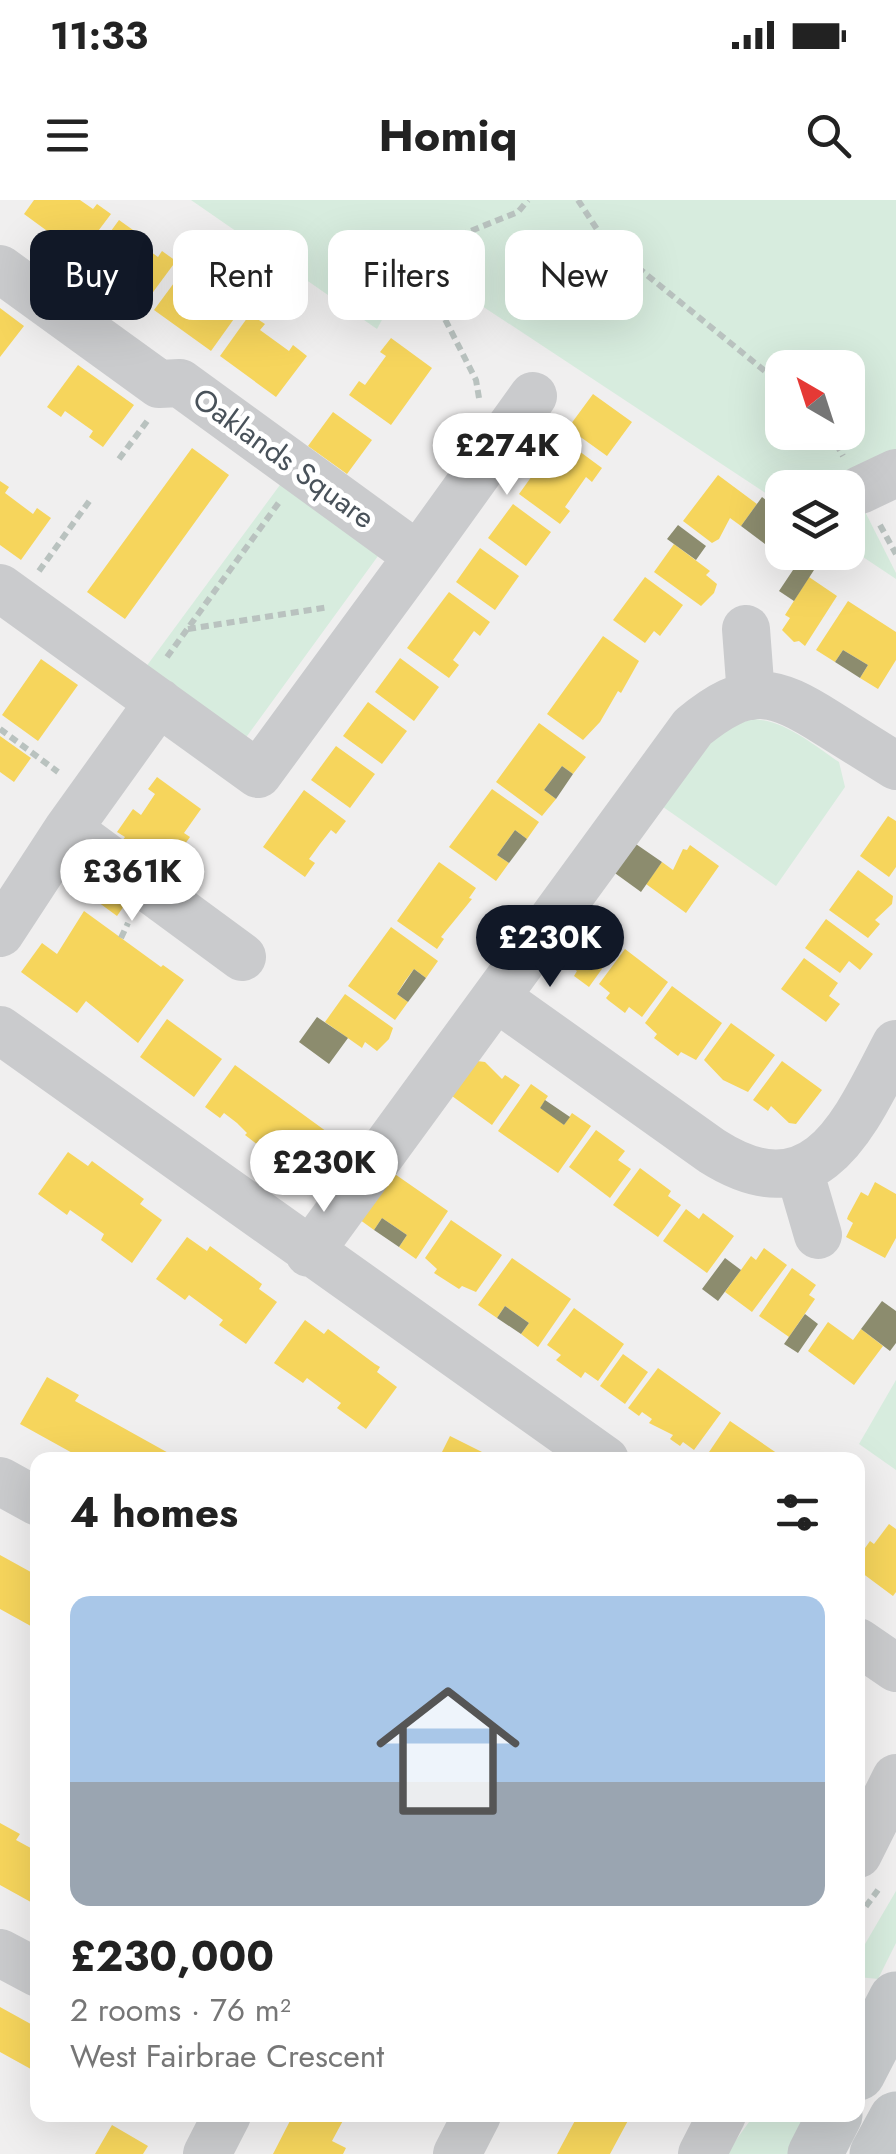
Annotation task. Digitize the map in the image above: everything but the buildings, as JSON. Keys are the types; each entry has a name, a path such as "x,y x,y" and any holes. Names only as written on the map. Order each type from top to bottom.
{"main road":[{"path":"865,2059 896,1999"},
{"path":"877,2154 896,2119"},
{"path":"815,2154 831,2122"}],"street":[{"name":"Oaklands Square","path":"0,269 160,384 180,382 418,556"},
{"path":"9,594 258,774 533,396"},
{"path":"746,629 751,696"},
{"path":"0,933 151,696"},
{"path":"309,1253 694,727 714,710 751,696 784,697 896,766"},
{"path":"80,812 242,957"},
{"path":"498,998 723,1158 759,1172 799,1170 828,1154 846,1136 896,1044"},
{"path":"0,1030 580,1452"},
{"path":"799,1170 818,1235"},
{"path":"0,1480 30,1497"},
{"path":"865,1647 896,1668"},
{"path":"865,1840 896,1778"},
{"path":"0,1953 30,1969"},
{"path":"207,2154 223,2122"},
{"path":"456,2154 472,2122"},
{"path":"702,2154 718,2122"}],"path":[{"path":"479,396 476,380 422,274 422,263 448,240 518,212 528,200"},
{"path":"578,200 604,240 765,371"},
{"path":"151,696 187,629 302,472"},
{"path":"9,594 90,500"},
{"path":"187,629 336,606"},
{"path":"0,730 80,812"}],"green space":[{"path":"191,200 896,200 896,454 864,470 765,470 765,493 485,308 485,230 328,230 328,295 308,281 308,230 234,230"},
{"path":"364,320 382,320 377,329"},
{"path":"288,474 386,545 239,747 140,675"},
{"path":"865,512 896,573 896,579 865,558"},
{"path":"752,719 787,728 839,762 845,787 776,886 656,802 706,735"},
{"path":"896,1380 896,1470 859,1444"},
{"path":"896,1891 896,1943 878,1979 865,1978 865,1944"},
{"path":"749,2122 806,2122 790,2154 726,2154"}]}
